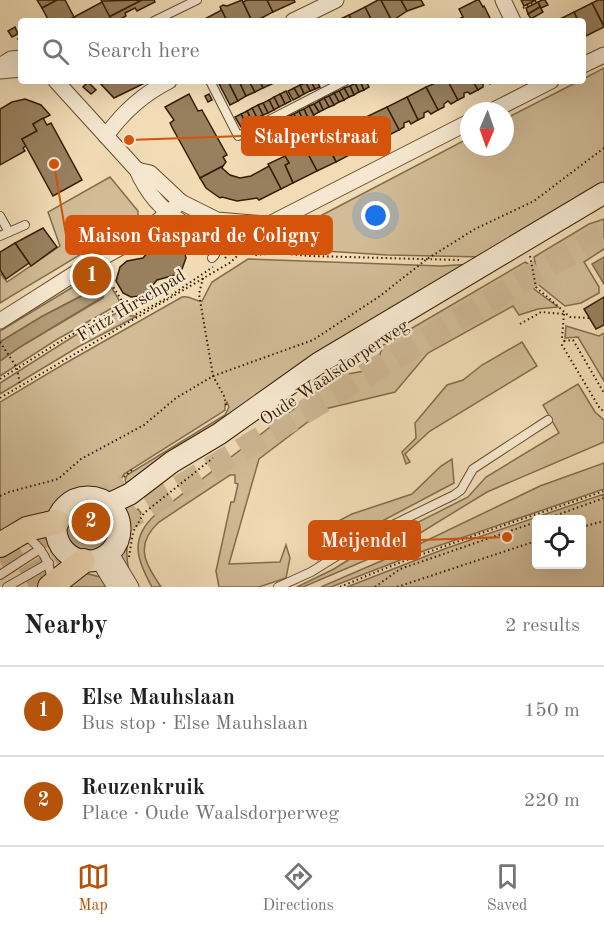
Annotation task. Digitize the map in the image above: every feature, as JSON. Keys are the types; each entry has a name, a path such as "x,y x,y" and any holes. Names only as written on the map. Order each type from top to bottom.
{"main road":[{"name":"Oude Waalsdorperweg","path":"114,511 130,494 172,462 219,434 319,363 604,193"},
{"name":"Oude Waalsdorperweg","path":"114,511 180,472 219,434"},
{"path":"50,579 97,557 120,537 114,511 96,498 81,498 68,504 59,515 58,539 63,549 72,557 97,557"},
{"path":"0,544 21,532 57,522"}],"street":[{"path":"298,18 336,0"},
{"path":"502,0 512,18"},
{"path":"586,64 604,55"},
{"path":"0,68 11,59 18,58"},
{"path":"0,68 18,69"},
{"path":"59,84 137,170 142,183 168,212 198,232 265,224 460,126"},
{"path":"106,136 120,116 160,84"},
{"path":"509,102 543,84"},
{"path":"137,170 150,173 181,202 217,228"},
{"path":"0,321 136,239 181,202"},
{"path":"97,557 115,587"},
{"path":"97,557 131,587"}],"lane":[{"path":"160,18 197,0"},
{"path":"212,84 238,136 339,84"},
{"path":"0,216 9,232"},
{"path":"0,236 25,225"},
{"path":"215,261 217,228"},
{"path":"278,587 311,572 364,539 454,495 461,490 473,469 548,420"},
{"path":"7,587 50,579 40,549 21,532"},
{"path":"0,575 40,549"}],"path":[{"path":"512,18 539,0"},
{"path":"0,496 58,479 81,459 144,425 176,398 213,376 313,340 380,296 427,259 475,229 534,201 604,148"},
{"path":"245,242 255,255 277,253 459,260"},
{"name":"Fritz Hirschpad","path":"0,398 179,294 237,256 240,243 223,260"},
{"path":"529,251 536,287 570,317 589,318"},
{"path":"97,261 124,305 131,313 136,314 167,298 215,261"},
{"path":"203,278 199,294 213,376 224,396 227,410 225,413"},
{"path":"0,379 124,305"},
{"path":"520,324 541,312 565,314"},
{"path":"565,314 562,345 604,412"},
{"path":"564,340 573,340 604,393"},
{"path":"0,342 17,368 20,386"},
{"path":"130,563 129,548 133,532 144,513 217,455"},
{"path":"130,494 123,479 126,473 135,468"},
{"path":"340,587 388,566 604,491"},
{"path":"555,515 604,498"},
{"path":"586,527 604,521"},
{"path":"375,587 400,568 532,524"},
{"path":"397,587 532,543"}],"shaded area":[{"path":"604,68 604,183 485,257 387,255 261,247 460,143 460,156 514,156 514,114 573,84 586,84 586,77"},
{"path":"110,177 138,211 138,218 0,303 0,273 7,282 60,246 48,212"},
{"path":"604,219 604,249 584,262 599,287 599,293 581,303 565,306 539,285 534,257 589,224"},
{"path":"604,257 604,284 592,264"},
{"path":"248,259 441,266 474,264 130,490 125,480 127,475 225,415 229,407 227,402 225,410 221,413 124,474 121,479 126,492 106,496 83,493 60,505 53,514 0,542 0,402 182,297 202,301 212,282"},
{"path":"525,262 530,265 534,289 558,307 538,309 519,315 513,306 428,353 395,392 325,409 259,459 229,564 280,562 286,545 290,558 286,578 259,587 219,587 216,571 231,502 234,502 238,484 235,483 235,475 230,475 159,522 151,530 144,546 145,554 150,570 161,587 152,587 142,568 138,550 141,533 155,515 337,376 375,369 383,345"},
{"path":"101,270 119,300 119,304 56,340 0,376 0,361 103,298 104,294 92,290 0,342 0,331"},
{"path":"97,288 101,289 103,297 0,361 0,342 41,317"},
{"path":"124,309 130,316 137,316 78,347 0,394 0,383 74,336"},
{"path":"566,326 599,336 604,333 604,381 578,337 565,338"},
{"path":"522,342 537,366 430,431 405,454 410,462 406,464 402,452 416,438 415,423 447,385 463,380 482,365"},
{"path":"578,384 595,412 604,420 604,442 487,492 399,546 303,587 297,587 334,569 367,548 468,497 486,477 559,433 543,405"},
{"path":"452,459 454,483 352,537 318,560 318,522 327,527 352,514 412,494 441,466"},
{"path":"604,463 604,489 426,550 331,587 321,587 409,549 540,486"},
{"path":"604,494 604,587 347,587 447,548 532,519 532,569 586,569 586,515 543,515"},
{"path":"88,508 96,509 103,514 108,521 108,537 103,544 96,549 88,550 80,549 73,544 68,537 67,529 68,521 73,514 80,509"},
{"path":"138,509 141,513 128,540 129,571 119,556 126,525"},
{"path":"85,573 100,577 111,587 57,587"}],"building":[{"path":"37,0 57,0 42,8"},
{"path":"57,0 65,0 74,17 47,18 42,8"},
{"path":"142,0 109,17 102,1"},
{"path":"142,0 154,0 155,2 137,11 135,8 125,13 126,16 122,18 109,17"},
{"path":"242,0 251,18 226,18 220,7"},
{"path":"267,0 273,12 262,18 251,18 243,2"},
{"path":"267,0 294,0 295,2 273,12"},
{"path":"381,0 390,18 370,18 365,7"},
{"path":"381,0 401,0 407,11 396,18 390,18"},
{"path":"401,0 421,0 424,5 407,11"},
{"path":"479,0 490,18 461,18 463,17 459,9"},
{"path":"521,0 536,0 524,6"},
{"path":"545,0 548,5 541,8 538,2"},
{"path":"604,0 604,26 592,3"},
{"path":"102,2 110,18 75,18"},
{"path":"538,2 540,7 528,14 526,8"},
{"path":"592,3 604,27 586,36 586,18 577,18 574,12"},
{"path":"365,7 370,18 350,18 349,15"},
{"path":"540,7 543,12 533,18 528,14"},
{"path":"221,9 226,18 207,18"},
{"path":"574,12 577,18 562,18"},
{"path":"15,27 18,34 12,37 8,31"},
{"path":"90,84 96,90 91,94 83,87"},
{"path":"101,84 143,84 114,98"},
{"path":"219,84 230,84 238,101 230,105"},
{"path":"230,84 240,84 246,96 238,101"},
{"path":"240,84 251,84 255,92 246,96"},
{"path":"251,84 261,84 263,88 255,92"},
{"path":"306,84 312,84 315,89 310,91"},
{"path":"306,84 310,91 304,94 300,85"},
{"path":"312,84 318,84 320,87 315,89"},
{"path":"355,84 361,84 364,90 359,92"},
{"path":"355,84 359,92 354,95 350,86"},
{"path":"361,84 368,84 369,87 364,90"},
{"path":"433,84 450,84 458,100 451,104 448,101 438,110 426,87"},
{"path":"450,84 475,84 478,90 470,94 464,93 464,97 458,100"},
{"path":"475,84 483,84 483,87 478,90"},
{"path":"300,85 304,94 299,97 294,88"},
{"path":"350,86 354,95 349,97 344,88"},
{"path":"426,87 438,110 431,114 428,111 424,113 424,117 418,120 407,97"},
{"path":"294,88 299,97 293,100 288,91"},
{"path":"344,88 349,97 344,100 339,91"},
{"path":"286,91 291,101 285,104 280,94"},
{"path":"339,91 344,100 339,102 334,93"},
{"path":"334,93 339,102 334,105 329,96"},
{"path":"189,94 198,111 202,110 227,155 223,157 226,162 223,166 200,178 170,123 174,120 165,107"},
{"path":"209,94 212,100 208,102 205,96"},
{"path":"280,94 285,104 279,107 274,97"},
{"path":"329,96 334,105 329,107 324,98"},
{"path":"274,97 279,107 274,110 269,100"},
{"path":"407,97 418,120 411,124 409,121 404,123 404,127 399,130 387,107"},
{"path":"324,98 329,107 323,110 319,101"},
{"path":"25,99 41,105 50,115 33,124 37,131 22,139 26,146 23,148 25,151 0,165 0,109 12,102"},
{"path":"269,100 274,110 268,113 263,103"},
{"path":"319,101 323,110 319,112 314,104"},
{"path":"263,103 268,113 263,115 258,105"},
{"path":"314,104 319,112 314,115 309,106"},
{"path":"258,105 263,115 257,118 252,108"},
{"path":"309,106 314,116 308,118 304,109"},
{"path":"387,107 399,130 391,134 389,131 385,133 385,137 379,140 366,117"},
{"path":"252,108 257,118 252,121 247,111"},
{"path":"304,109 308,118 303,121 299,111"},
{"path":"247,111 252,121 246,124 241,114"},
{"path":"299,111 303,121 298,123 294,114"},
{"path":"241,114 246,124 241,127 235,117"},
{"path":"294,114 298,123 293,126 289,116"},
{"path":"289,116 293,126 289,128 284,119"},
{"path":"366,117 379,140 372,144 369,141 365,143 365,147 359,150 347,126"},
{"path":"43,118 47,125 51,123 82,180 53,196 22,139 37,131 33,124"},
{"path":"347,126 359,150 336,162 325,137"},
{"path":"324,139 336,162 317,171 308,154 313,151 309,144"},
{"path":"309,144 313,151 308,154 317,171 293,183 285,165 289,163 285,156"},
{"path":"285,156 289,163 285,165 293,183 281,189 268,164"},
{"path":"223,166 222,168 230,175 240,178 251,176 269,166 281,189 259,200 257,198 237,201 220,198 206,188 200,178"},
{"path":"43,228 57,247 31,266 15,243"},
{"path":"164,240 173,240 183,247 186,258 182,269 175,275 157,280 148,291 140,296 131,297 123,293 116,281 120,267 127,261 143,258 155,244"},
{"path":"15,243 29,263 6,279 0,270 0,252"},
{"path":"604,297 604,325 596,329 584,309"}],"tunnel":[{"path":"25,580 604,234"},
{"path":"0,562 126,485"}],"place":[{"name":"Stalpertstraat","path":"129,140"},
{"name":"Maison Gaspard de Coligny","path":"54,164"},
{"name":"Else Mauhslaan","path":"92,276"},
{"name":"Reuzenkruik","path":"91,522"},
{"name":"Meijendel","path":"507,537"}]}
